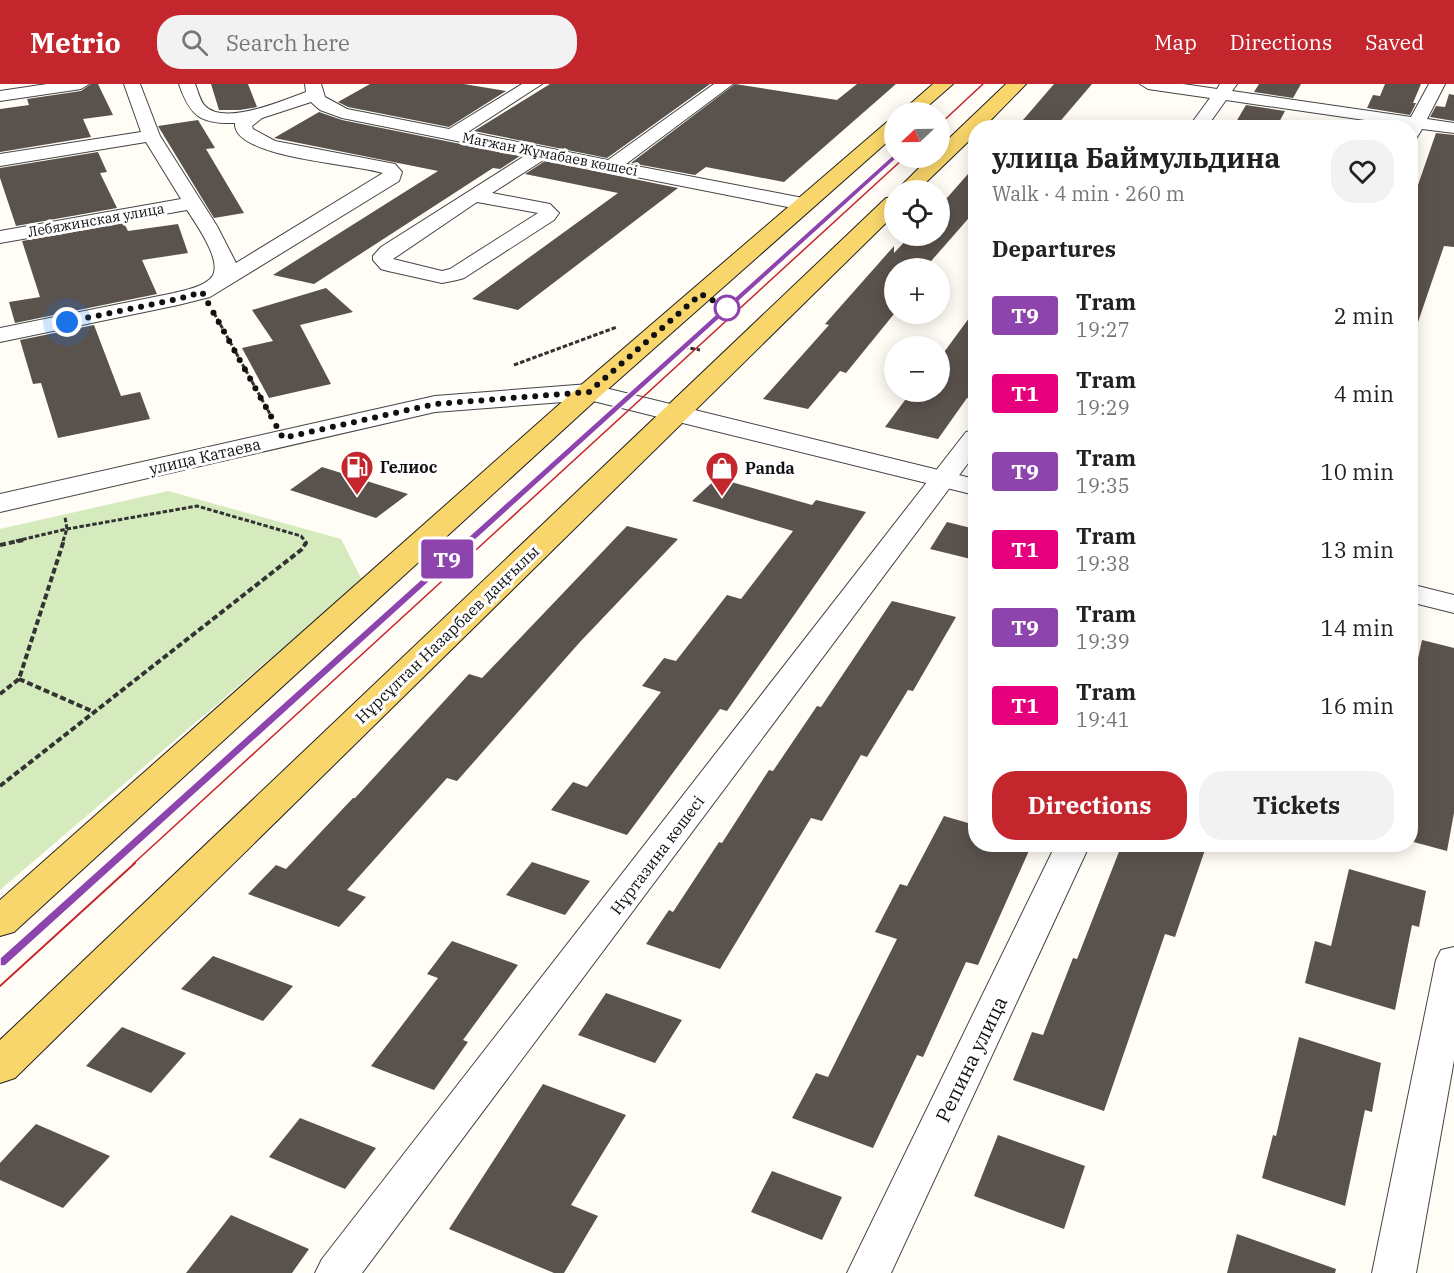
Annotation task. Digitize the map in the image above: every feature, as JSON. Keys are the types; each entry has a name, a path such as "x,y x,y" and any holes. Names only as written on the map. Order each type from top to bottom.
{"main road":[{"path":"922,102 944,84"},
{"path":"980,120 1017,84"},
{"path":"917,180 968,131"},
{"path":"0,922 589,392 884,135"},
{"name":"Нұрсұлтан Назарбаев даңғылы","path":"0,1066 884,213"}],"street":[{"path":"0,96 81,84"},
{"path":"132,84 151,136 225,260 225,274 210,287"},
{"path":"187,84 197,109 207,116 219,118 256,114"},
{"path":"451,135 534,84"},
{"path":"611,166 725,84"},
{"path":"1148,84 1225,89 1371,120"},
{"path":"1418,120 1437,84"},
{"path":"0,335 178,299 210,287 392,177 393,172 388,168 270,146 256,141 243,131 243,124 256,114 314,87"},
{"name":"Мағжан Жұмабаев көшесі","path":"314,87 323,105 342,113 803,204"},
{"path":"1203,120 1225,89"},
{"path":"1418,129 1454,128"},
{"path":"0,160 151,136"},
{"path":"474,196 543,208 549,213 548,216 457,274 442,277 388,265 383,260 383,256 388,251 474,196 543,152"},
{"name":"Лебяжинская улица","path":"0,237 192,203"},
{"name":"улица Катаева","path":"0,503 435,404 589,392 960,483"},
{"name":"Нұртазина көшесі","path":"337,1273 960,483 968,458"},
{"path":"1418,596 1454,604"},
{"name":"Репина улица","path":"869,1273 1069,852"},
{"path":"1394,1273 1454,960"}],"path":[{"path":"210,287 283,438"},
{"path":"514,365 616,327 626,320"},
{"path":"683,346 704,351"},
{"path":"0,694 19,679 67,529 59,490"},
{"path":"0,545 67,529 197,506 301,536 306,543 301,550 0,786"},
{"path":"19,679 94,712"}],"green space":[{"path":"168,491 341,539 362,580 0,890 0,529"}],"building":[{"path":"91,84 98,84 113,115 83,119 91,137 0,152 0,109 29,105 27,99 81,91"},
{"path":"211,84 248,84 257,107 219,110"},
{"path":"370,84 464,84 506,91 449,127 348,107 338,102"},
{"path":"550,84 710,84 607,158 474,131"},
{"path":"735,84 837,100 857,84 896,84 784,182 706,167 695,175 631,163"},
{"path":"1054,84 1092,84 1061,120 1023,120"},
{"path":"1259,84 1301,84 1293,98 1254,92"},
{"path":"1385,84 1421,84 1410,115 1367,108 1373,95 1380,96"},
{"path":"1449,94 1454,95 1454,121 1430,117 1436,106 1445,107"},
{"path":"1246,105 1285,111 1280,120 1237,120"},
{"path":"319,112 342,120 520,156 500,169 493,168 314,284 273,275 438,171 274,138"},
{"path":"198,120 215,148 206,149 244,213 214,218 158,126"},
{"path":"1436,133 1454,135 1454,247 1444,246 1418,322 1418,185"},
{"path":"98,152 107,172 100,173 117,208 16,226 0,178 0,168"},
{"path":"545,161 678,188 518,310 472,299 618,193 525,174"},
{"path":"968,174 968,219 950,240 950,194"},
{"path":"124,223 128,231 178,224 188,253 142,260 157,294 15,323 9,302 40,297 22,241"},
{"path":"894,246 894,253 901,246 944,246 934,258 884,258 884,324 886,324 846,373 840,371 808,409 763,399 829,325 825,324"},
{"path":"326,288 353,312 300,325 331,384 269,398 242,348 273,341 252,310"},
{"path":"968,320 968,398 938,439 885,427 904,402 950,402 950,344"},
{"path":"94,325 121,396 140,392 150,419 58,438 41,383 33,384 20,340"},
{"path":"322,467 408,494 376,518 290,490"},
{"path":"717,478 812,505 816,500 866,512 727,711 720,709 627,835 551,810 573,782 587,787 661,692 642,686 664,658 676,661 727,595 741,599 793,531 692,501"},
{"path":"947,522 968,527 968,558 930,549"},
{"path":"627,526 678,539 580,642 457,781 447,778 347,890 366,897 339,927 248,894 276,865 286,869 469,674 482,678"},
{"path":"892,601 956,617 913,691 908,690 867,757 861,755 822,821 811,818 720,969 646,944 669,910 673,912 719,842 722,843 769,770 773,771 817,706 821,707"},
{"path":"1422,640 1454,648 1454,813 1447,851 1418,843 1418,659"},
{"path":"944,816 968,823 968,852 1028,852 978,965 966,962 923,1057 917,1055 873,1148 792,1118 816,1073 828,1077 897,939 875,932 900,884 907,886"},
{"path":"1119,852 1204,852 1175,937 1165,934 1104,1111 1013,1080 1032,1032 1043,1035 1073,958 1077,959"},
{"path":"532,862 590,881 565,915 506,895"},
{"path":"1349,869 1426,891 1419,927 1412,925 1395,1010 1305,983 1315,941 1331,946"},
{"path":"452,941 518,965 463,1040 468,1042 434,1090 371,1066 438,978 427,974"},
{"path":"213,956 293,986 263,1021 181,989"},
{"path":"606,993 682,1020 655,1063 578,1035"},
{"path":"122,1027 186,1053 151,1093 86,1066"},
{"path":"1299,1037 1381,1063 1372,1112 1365,1110 1345,1206 1262,1178 1273,1135 1276,1136"},
{"path":"543,1084 626,1115 571,1205 598,1216 564,1273 554,1273 449,1229"},
{"path":"300,1118 376,1148 345,1189 269,1157"},
{"path":"36,1124 110,1156 63,1208 0,1180 0,1163"},
{"path":"998,1135 1085,1166 1064,1229 974,1196"},
{"path":"772,1171 842,1197 822,1240 751,1212"},
{"path":"231,1215 309,1249 292,1273 186,1273"},
{"path":"1237,1234 1336,1269 1335,1273 1227,1273"}],"tram line":[{"path":"950,115 983,84"},
{"name":"T9","path":"0,962 884,165"},
{"path":"133,864 893,168"},
{"path":"109,864 759,279"},
{"path":"0,962 110,863"},
{"path":"0,986 135,863"}],"place":[{"name":"Гелиос","path":"357,496"},
{"name":"Panda","path":"722,497"}],"route":[{"path":"67,322 202,292 283,438 435,404 589,392 701,294 727,308"}]}
